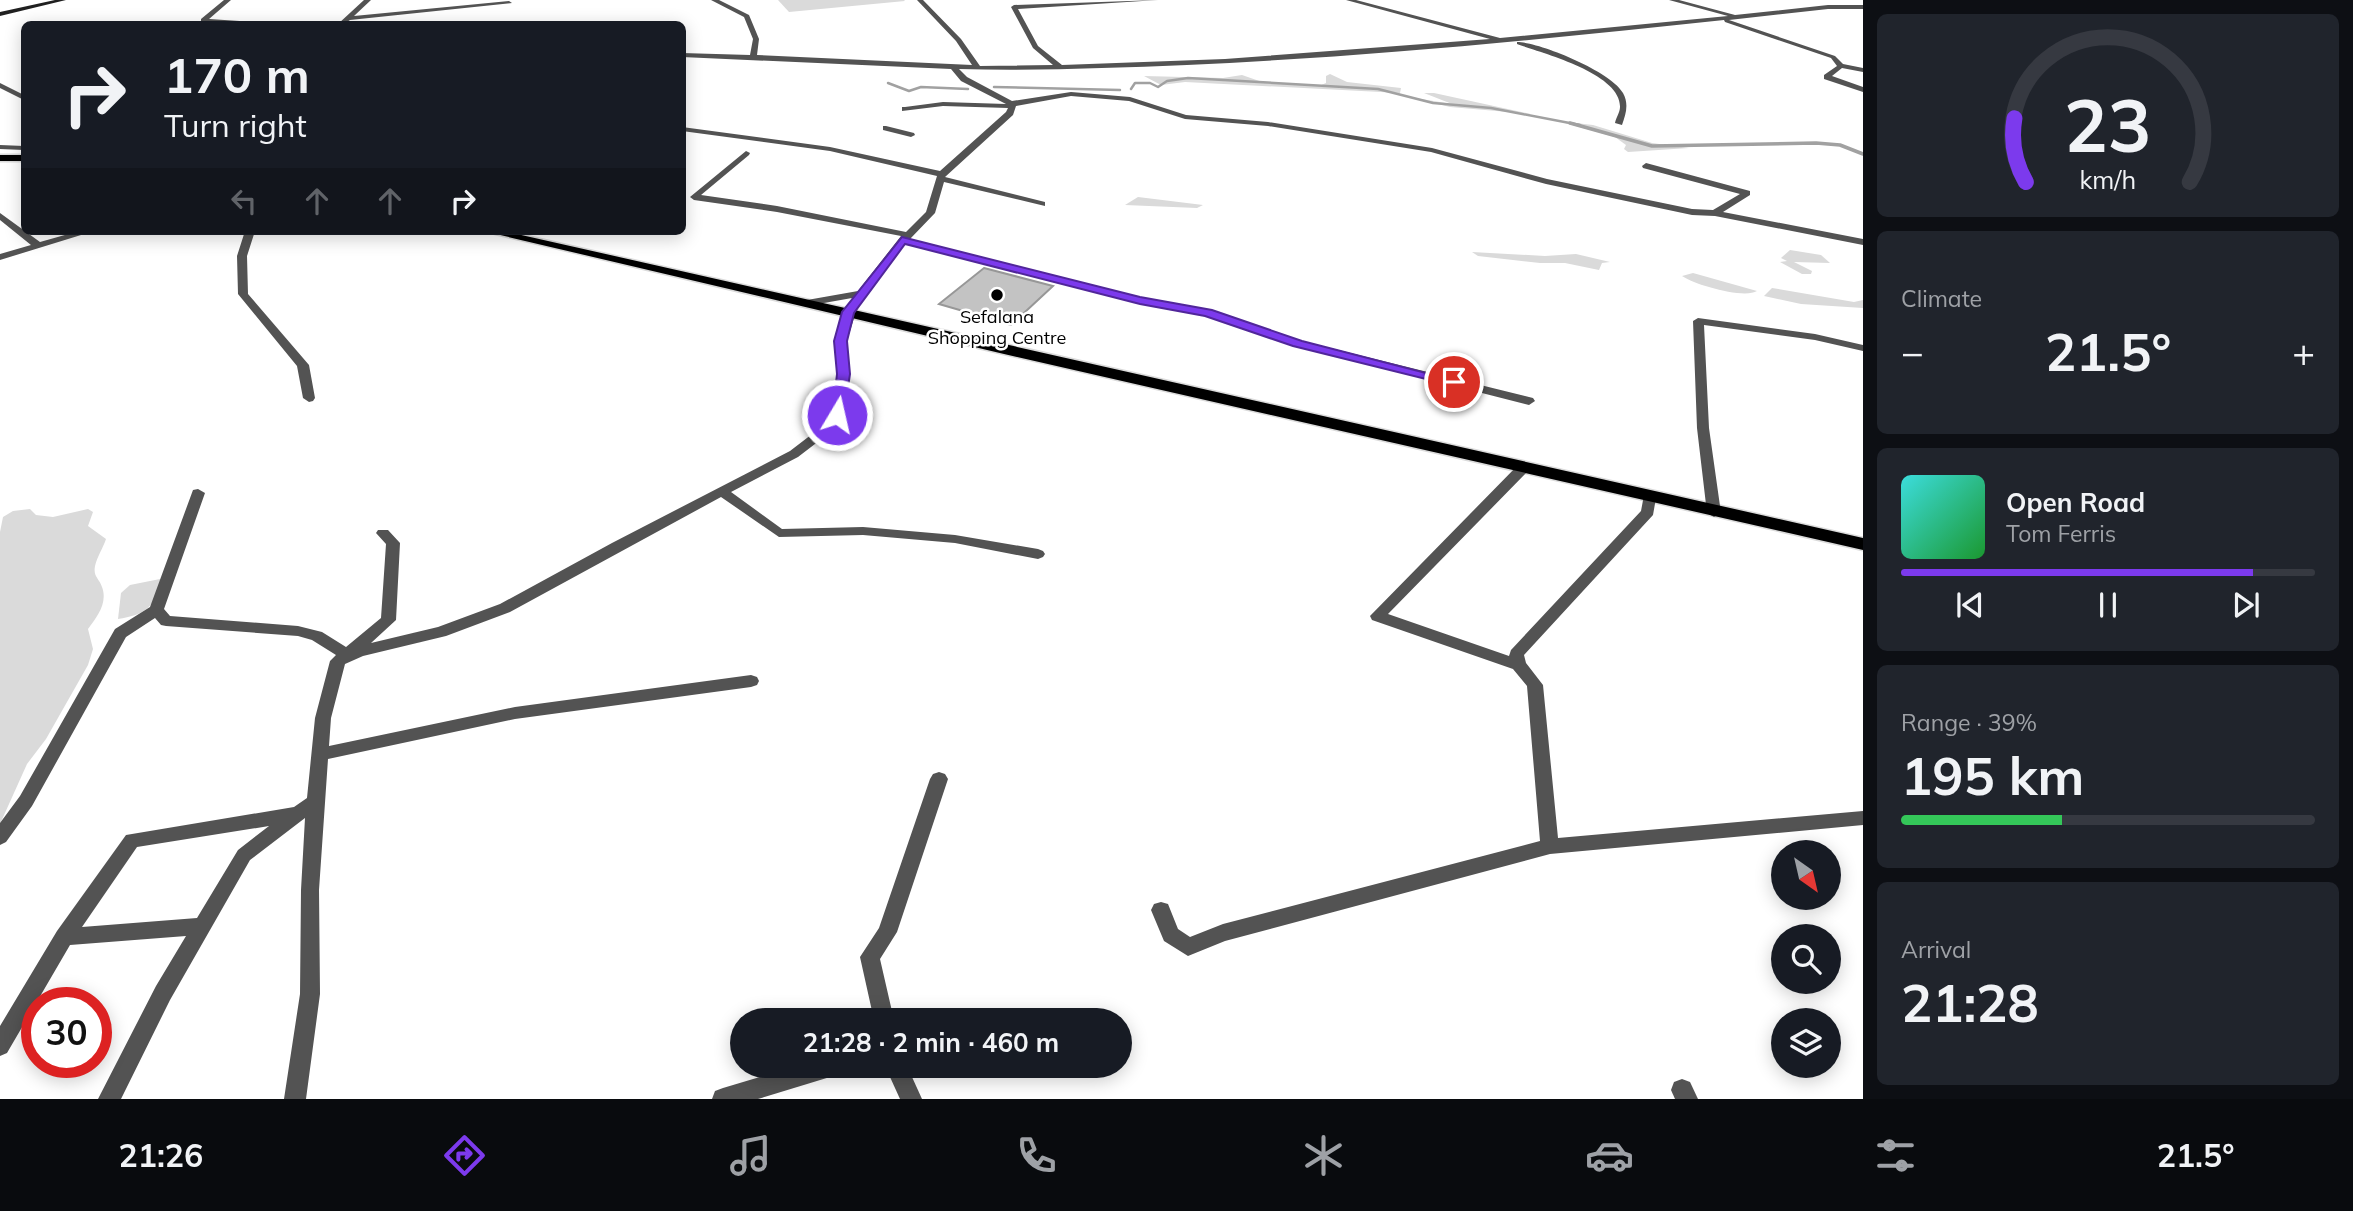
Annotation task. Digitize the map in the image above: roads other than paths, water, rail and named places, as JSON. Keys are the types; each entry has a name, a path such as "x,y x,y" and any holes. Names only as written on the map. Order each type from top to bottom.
{"main road":[{"path":"0,14 63,0"},
{"path":"1,151 21,157"},
{"path":"507,235 1524,467 1714,513 1863,544"}],"street":[{"path":"216,21 203,20 228,0"},
{"path":"346,21 368,0"},
{"path":"713,0 747,16 756,39 753,57"},
{"path":"920,0 958,40 977,68"},
{"path":"1060,67 1035,47 1014,4 1156,0"},
{"path":"1349,0 1510,41 1589,70 1616,84 1625,102 1626,111 1619,123"},
{"path":"1672,0 1739,18"},
{"path":"1831,0 1845,6"},
{"path":"351,18 509,3"},
{"path":"686,56 954,68 1269,61 1510,41 1845,6 1863,7"},
{"path":"1722,19 1833,57 1841,66 1863,70"},
{"path":"1841,66 1827,77 1863,90"},
{"path":"954,68 964,79 1011,105"},
{"path":"0,85 21,96"},
{"path":"905,109 943,104 1011,105 1071,94 1130,99 1185,117 1268,124 1432,150 1546,181 1692,212 1715,213 1863,242"},
{"path":"156,610 166,621 298,631 317,636 347,655 441,632 505,608 606,551 794,454 824,431 837,415 843,374 841,341 848,312 906,238 930,213 942,176 1010,113 1011,105"},
{"path":"886,128 911,135"},
{"path":"686,130 830,149 1042,204"},
{"path":"1,151 21,139"},
{"path":"1,151 21,148"},
{"path":"694,197 746,153"},
{"path":"1646,166 1747,193 1715,213"},
{"path":"686,196 777,209 906,238 1140,300 1208,313 1297,343 1530,401"},
{"path":"0,216 21,232"},
{"path":"25,235 39,246"},
{"path":"0,257 76,235"},
{"path":"249,235 242,256 243,294 303,365 309,398"},
{"path":"807,303 862,292"},
{"path":"1714,513 1703,428 1698,321 1815,337 1863,348"},
{"path":"1519,665 1377,616 1524,467"},
{"path":"722,492 779,533 863,531 955,539 1038,554"},
{"path":"0,837 26,801 120,633 156,610 198,493"},
{"path":"1550,846 1535,685 1519,665 1516,654 1648,512 1649,498"},
{"path":"295,1099 310,994 307,807 322,754 323,718 333,672 338,662 388,620 392,591 393,543 383,533"},
{"path":"322,754 515,713 751,681"},
{"path":"881,1008 870,957 887,932 939,779"},
{"path":"109,1099 163,993 244,855 307,807"},
{"path":"0,1046 64,937 132,840 142,835 307,807"},
{"path":"1161,910 1171,935 1188,947 1223,933 1550,846 1863,818"},
{"path":"64,937 202,926"},
{"path":"723,1099 791,1078"},
{"path":"902,1078 911,1099"}],"waterway":[{"path":"1131,89 1135,83 1150,83 1158,87 1167,81 1188,78 1378,89 1433,103 1491,108 1571,123"},
{"path":"888,83 909,91 921,87 968,89"},
{"path":"994,87 1120,90"},
{"path":"1571,123 1580,125"},
{"path":"1571,123 1652,146 1816,143 1840,145 1863,154"}],"place":[{"name":"Sefalana Shopping Centre","path":"997,295"}]}
